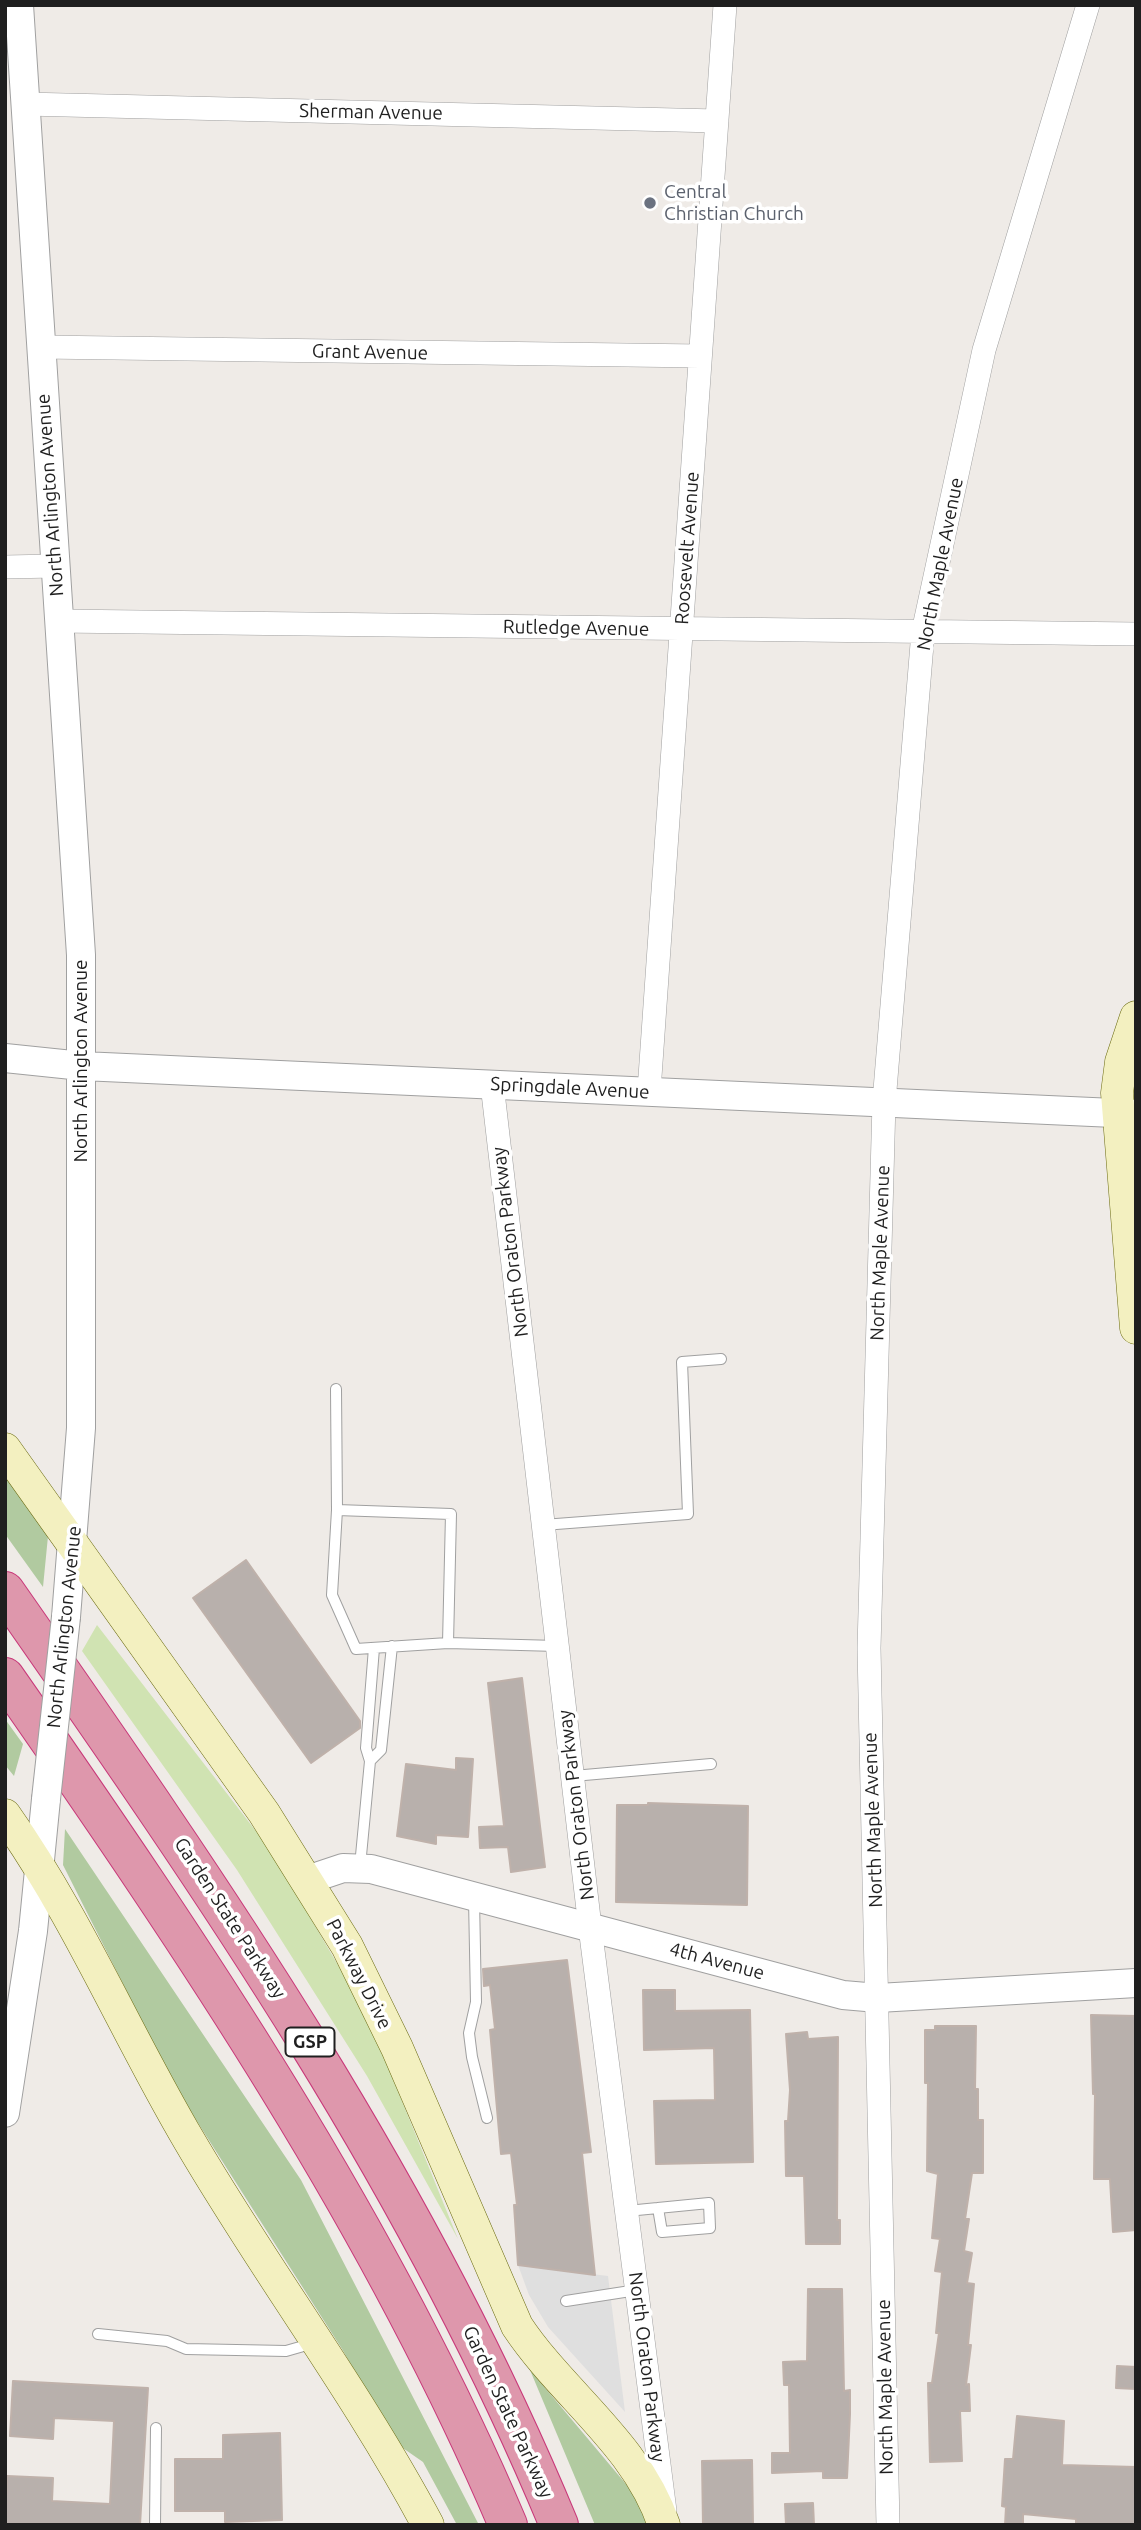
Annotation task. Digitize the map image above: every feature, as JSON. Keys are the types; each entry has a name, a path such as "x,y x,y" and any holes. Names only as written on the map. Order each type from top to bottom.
{"highway":[{"name":"Garden State Parkway","path":"5,1591 222,1905 333,2080 453,2295 522,2438 559,2525"},
{"name":"GSP","path":"5,1677 198,1958 305,2132 428,2358 508,2525"}],"main road":[{"path":"1136,1017 1121,1062 1127,1113 1136,1328"},
{"name":"Parkway Drive","path":"5,1449 244,1784 307,1880 376,2002 517,2326 540,2358 587,2406 632,2465 653,2498 665,2525"},
{"path":"5,1815 77,1930 184,2132 379,2437 428,2525"}],"street":[{"name":"North Arlington Avenue","path":"5,2113 40,1867 73,1545 81,1429 81,955 19,5"},
{"name":"Roosevelt Avenue","path":"649,1091 725,5"},
{"name":"North Maple Avenue","path":"888,2525 869,1632 884,1102 923,632 984,351 1088,5"},
{"name":"Sherman Avenue","path":"25,104 717,121"},
{"name":"Grant Avenue","path":"41,347 700,356"},
{"path":"5,566 55,566"},
{"name":"Rutledge Avenue","path":"58,621 1136,634"},
{"name":"Springdale Avenue","path":"5,1058 82,1066 1127,1113"},
{"name":"North Oraton Parkway","path":"492,1084 590,1927 665,2525"},
{"name":"4th Avenue","path":"307,1880 332,1870 360,1868 843,1995 878,1998 1136,1983"}],"lane":[{"path":"543,1525 688,1514 682,1362 721,1359"},
{"path":"336,1389 337,1510 332,1595 356,1649 448,1643 557,1646"},
{"path":"337,1510 451,1514 448,1643"},
{"path":"370,1761 381,1750 392,1646"},
{"path":"360,1868 370,1761 366,1748 374,1648"},
{"path":"573,1776 711,1764"},
{"path":"474,1896 476,2002 469,2034 486,2118"},
{"path":"627,2211 709,2203 710,2228 662,2232 658,2208"},
{"path":"566,2301 637,2290"},
{"path":"98,2334 167,2341 186,2349 286,2351 317,2342"},
{"path":"155,2525 156,2428"}],"green space":[{"path":"5,1466 49,1526 43,1587 5,1534"},
{"path":"97,1625 272,1852 367,2015 458,2239 367,2076 237,1870 82,1651"},
{"path":"5,1719 23,1744 14,1776 5,1765"},
{"path":"65,1829 301,2180 479,2525 457,2525 423,2462 397,2444 342,2349 175,2087 63,1865"},
{"path":"530,2370 652,2515 652,2525 595,2525"}],"shaded area":[{"path":"518,2265 608,2276 625,2412 548,2327 529,2295"}],"building":[{"path":"246,1560 360,1721 360,1728 311,1763 193,1598"},
{"path":"522,1678 545,1867 511,1872 508,1847 480,1848 479,1827 504,1826 488,1683"},
{"path":"456,1758 473,1759 468,1837 436,1835 436,1844 397,1836 406,1764 456,1770"},
{"path":"648,1803 748,1806 747,1905 616,1902 617,1805"},
{"path":"567,1960 591,2152 582,2153 595,2275 518,2265 514,2205 517,2205 511,2153 501,2154 490,2030 495,2029 490,1985 484,1986 483,1969"},
{"path":"643,1990 675,1990 675,2011 750,2010 753,2162 656,2164 654,2101 715,2100 714,2048 644,2050"},
{"path":"1091,2015 1136,2016 1136,2230 1113,2232 1110,2179 1094,2179 1095,2094"},
{"path":"935,2026 976,2026 975,2089 978,2089 978,2120 983,2120 983,2173 972,2173 965,2219 969,2219 964,2251 972,2253 967,2283 974,2284 966,2385 969,2384 970,2411 960,2411 962,2461 930,2462 928,2383 932,2383 939,2333 936,2333 942,2272 935,2271 940,2239 932,2238 938,2174 927,2171 928,2083 925,2083 925,2030 935,2030"},
{"path":"807,2032 808,2039 838,2037 837,2220 840,2220 840,2244 806,2244 804,2176 786,2176 785,2121 788,2121 790,2090 786,2034"},
{"path":"808,2289 842,2289 844,2391 850,2390 847,2478 823,2478 823,2471 772,2473 772,2453 790,2453 789,2385 784,2385 783,2362 807,2361"},
{"path":"1117,2366 1136,2367 1136,2389 1116,2388"},
{"path":"13,2381 148,2388 140,2525 5,2525 7,2476 53,2478 52,2501 110,2504 114,2421 54,2418 53,2439 10,2436"},
{"path":"1017,2416 1064,2421 1062,2465 1136,2467 1136,2525 1076,2525 1076,2519 1023,2514 1023,2525 1005,2525 1006,2507 1002,2506 1005,2459 1013,2459"},
{"path":"280,2433 282,2520 225,2522 225,2511 175,2511 175,2459 223,2459 223,2435"},
{"path":"752,2460 753,2525 703,2525 702,2461"},
{"path":"813,2503 814,2525 786,2525 785,2504"}],"place":[{"name":"Central Christian Church","path":"650,203"}]}
